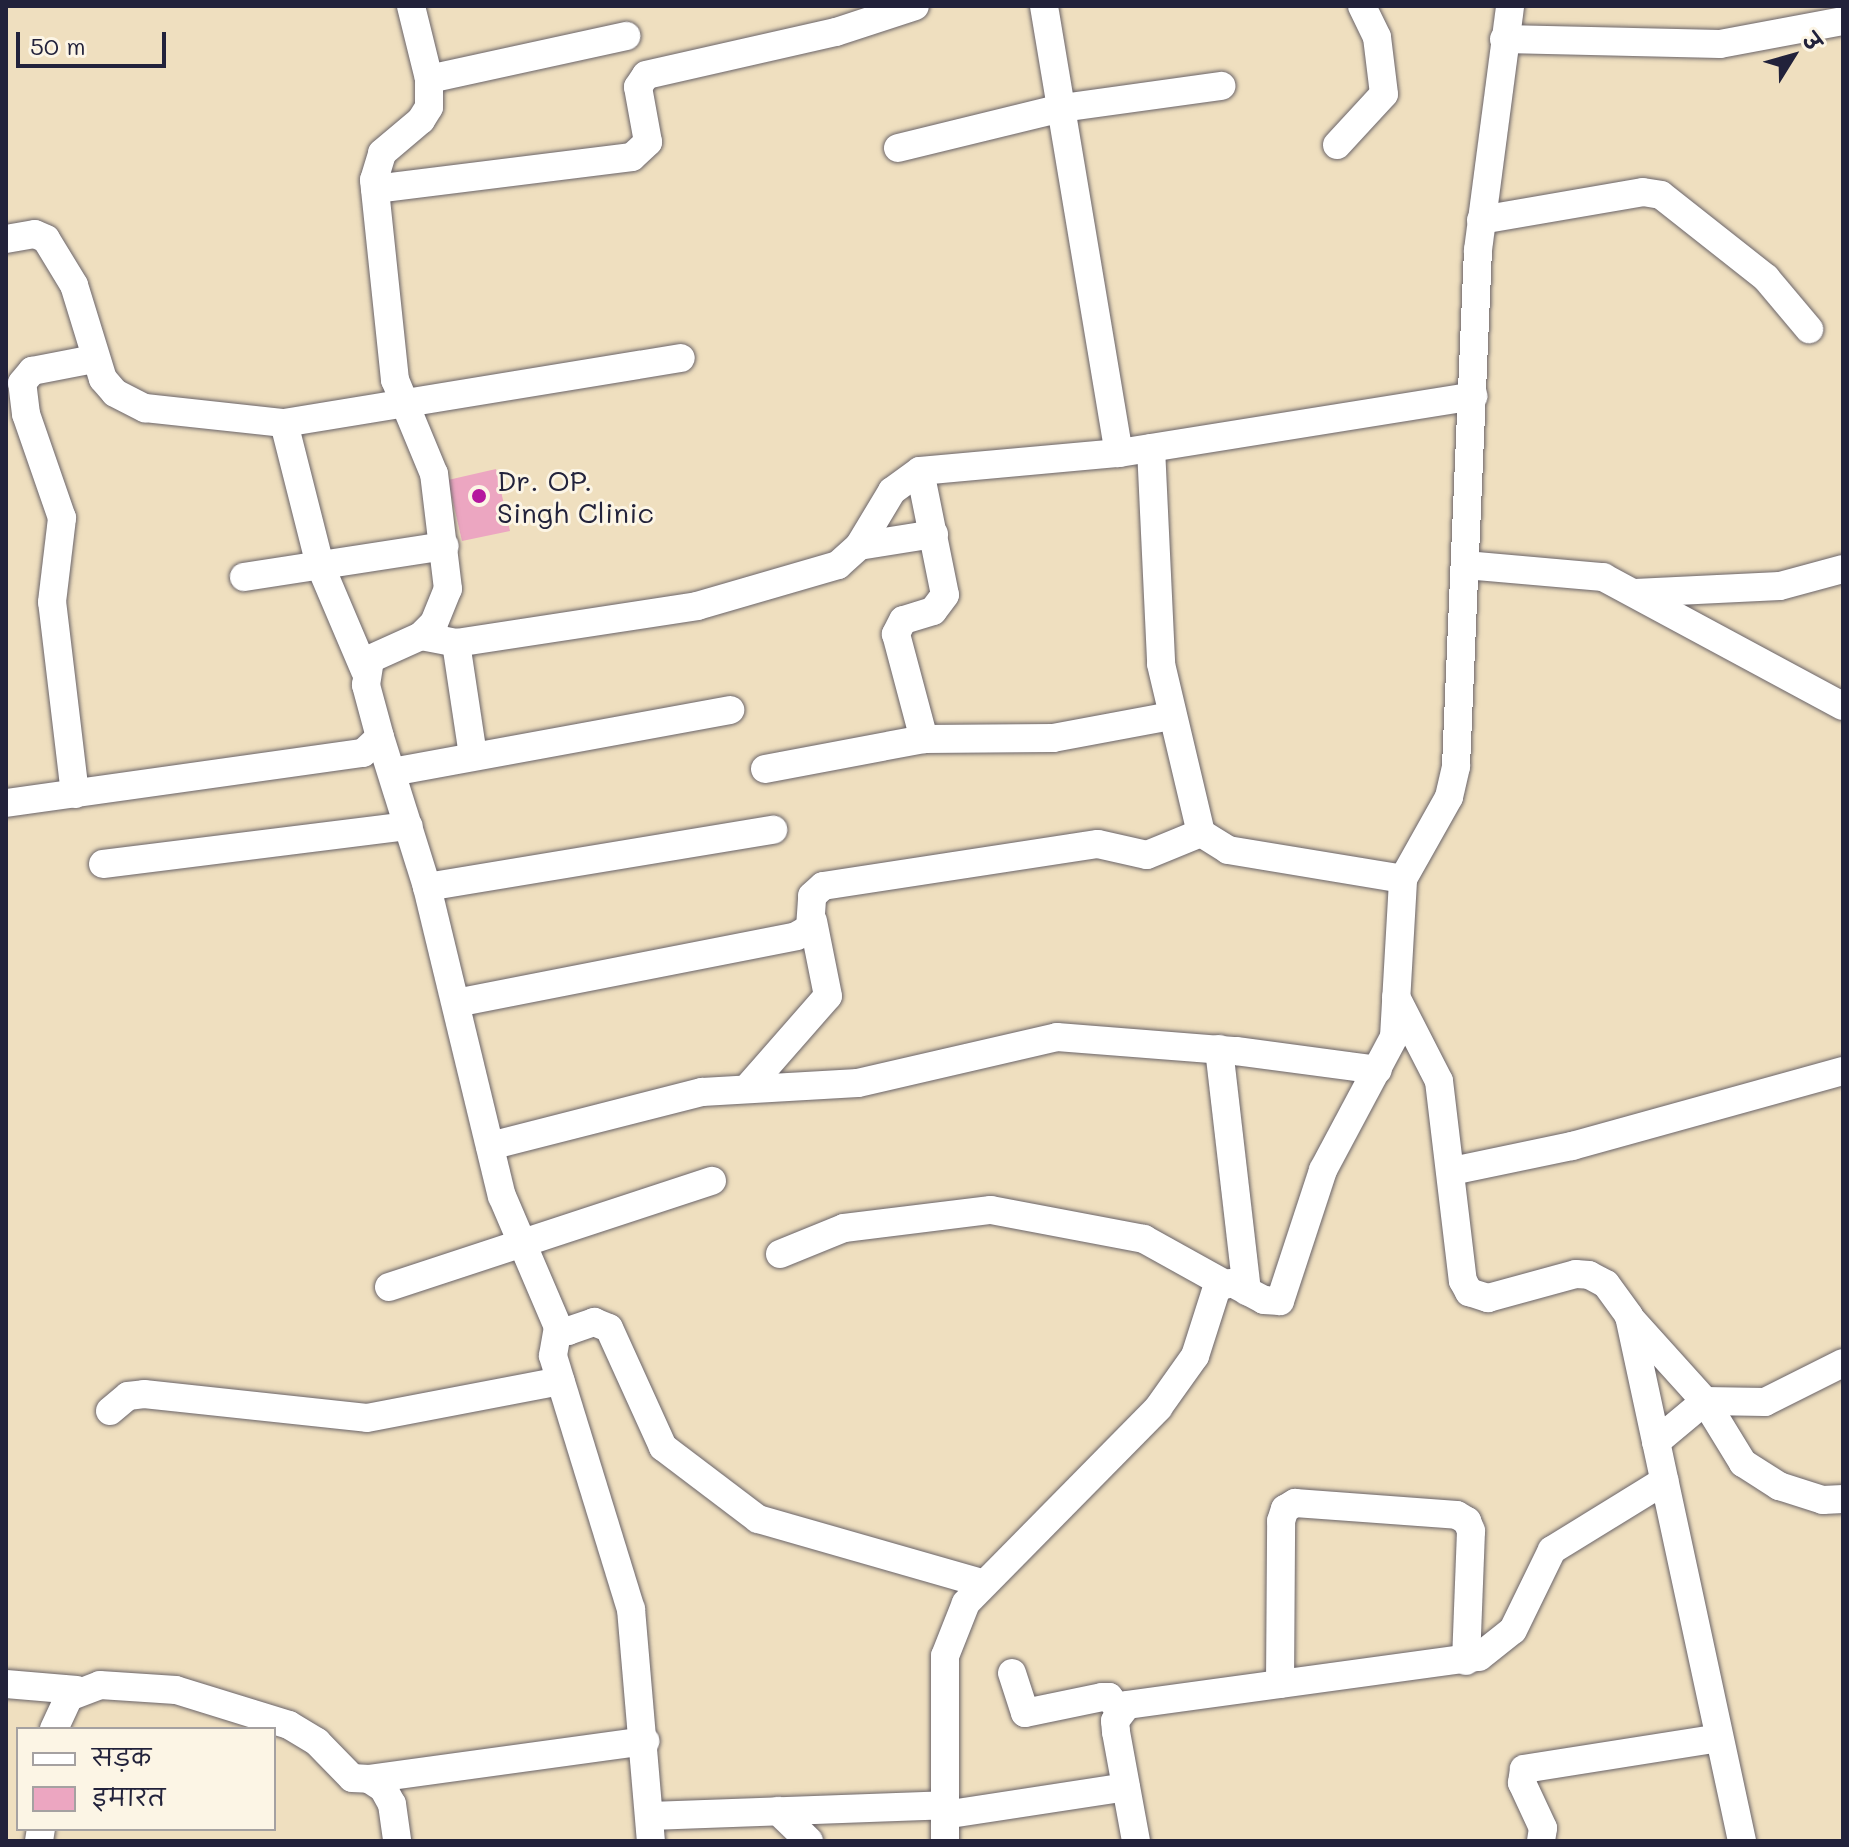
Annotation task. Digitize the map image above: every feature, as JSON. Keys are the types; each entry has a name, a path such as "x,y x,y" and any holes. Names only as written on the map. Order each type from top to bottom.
{"street":[{"path":"365,671 379,652 421,636 434,623 448,589 434,474 402,407 394,372 375,189 375,164 382,153 421,120 429,107 429,79 411,6"},
{"path":"375,189 632,157 648,142 638,87 646,75 833,19 915,6"},
{"path":"1044,6 1119,453"},
{"path":"780,1254 844,1228 991,1210 1144,1239 1235,1287 1264,1300 1280,1301 1323,1170 1394,1037 1403,879 1454,782 1481,220 1510,6"},
{"path":"1337,145 1384,94 1377,37 1364,7"},
{"path":"1504,39 1720,44 1843,21"},
{"path":"429,79 626,36"},
{"path":"898,148 1062,108 1221,86"},
{"path":"1481,220 1643,192 1661,195 1766,278 1809,329"},
{"path":"6,239 35,234 56,253 74,285 94,359 115,393 145,408 284,423 402,407 681,358"},
{"path":"75,794 52,602 62,518 26,414 22,383 32,371 94,359"},
{"path":"421,636 456,643 697,606 838,565 859,546 892,491 920,471 1119,453 1473,396"},
{"path":"284,423 320,565 365,671 380,737 427,887 502,1196 558,1327 552,1345 561,1381 627,1589 645,1741 650,1828 778,1811 945,1820 1126,1787"},
{"path":"1151,448 1159,641 1171,716 1201,833 1228,850 1403,879"},
{"path":"920,471 945,595 933,611 903,620 896,634 924,739"},
{"path":"859,546 934,534"},
{"path":"244,577 445,546"},
{"path":"1465,565 1594,574 1843,706"},
{"path":"1634,593 1780,586 1843,569"},
{"path":"456,643 473,756"},
{"path":"392,772 730,710"},
{"path":"765,769 924,739 1053,738 1171,716"},
{"path":"6,803 363,753 380,737"},
{"path":"103,864 409,826"},
{"path":"427,887 773,830"},
{"path":"750,1085 828,996 813,921 812,896 823,886 1098,844 1147,855 1201,833"},
{"path":"456,1003 796,936 813,921"},
{"path":"1396,997 1434,1061 1452,1171 1463,1281 1469,1292 1488,1298 1576,1274 1589,1275 1606,1284 1629,1316 1705,1401 1732,1450 1758,1475 1823,1500 1843,1499"},
{"path":"490,1146 702,1092 750,1085 858,1083 1057,1037 1219,1049 1378,1070"},
{"path":"1219,1049 1235,1287"},
{"path":"1452,1171 1572,1146 1843,1071"},
{"path":"389,1287 522,1246 712,1181"},
{"path":"945,1820 945,1656 952,1630 981,1583 1141,1428 1195,1356 1212,1294 1235,1287"},
{"path":"1629,1316 1742,1841"},
{"path":"558,1327 568,1331 594,1322 609,1328 663,1447 758,1519 981,1583"},
{"path":"1656,1442 1705,1401 1765,1402 1843,1363"},
{"path":"110,1411 128,1396 144,1394 367,1418 561,1381"},
{"path":"1120,1711 1144,1700 1466,1661 1490,1652 1513,1630 1552,1550 1664,1481"},
{"path":"1280,1684 1281,1521 1285,1509 1295,1503 1457,1515 1467,1521 1471,1531 1466,1661"},
{"path":"1012,1673 1025,1713 1102,1697 1109,1697 1120,1711 1116,1732 1136,1841"},
{"path":"6,1684 77,1690 100,1685 168,1689 275,1721 309,1735 352,1778 369,1779 645,1741"},
{"path":"55,1727 63,1704 77,1690"},
{"path":"1541,1841 1543,1828 1522,1783 1524,1769 1719,1738"},
{"path":"369,1779 389,1796 397,1841"},
{"path":"778,1811 809,1841"}],"building":[{"path":"496,469 510,531 462,541 448,480"}],"place":[{"name":"Dr. OP. Singh Clinic","path":"479,496"}]}
